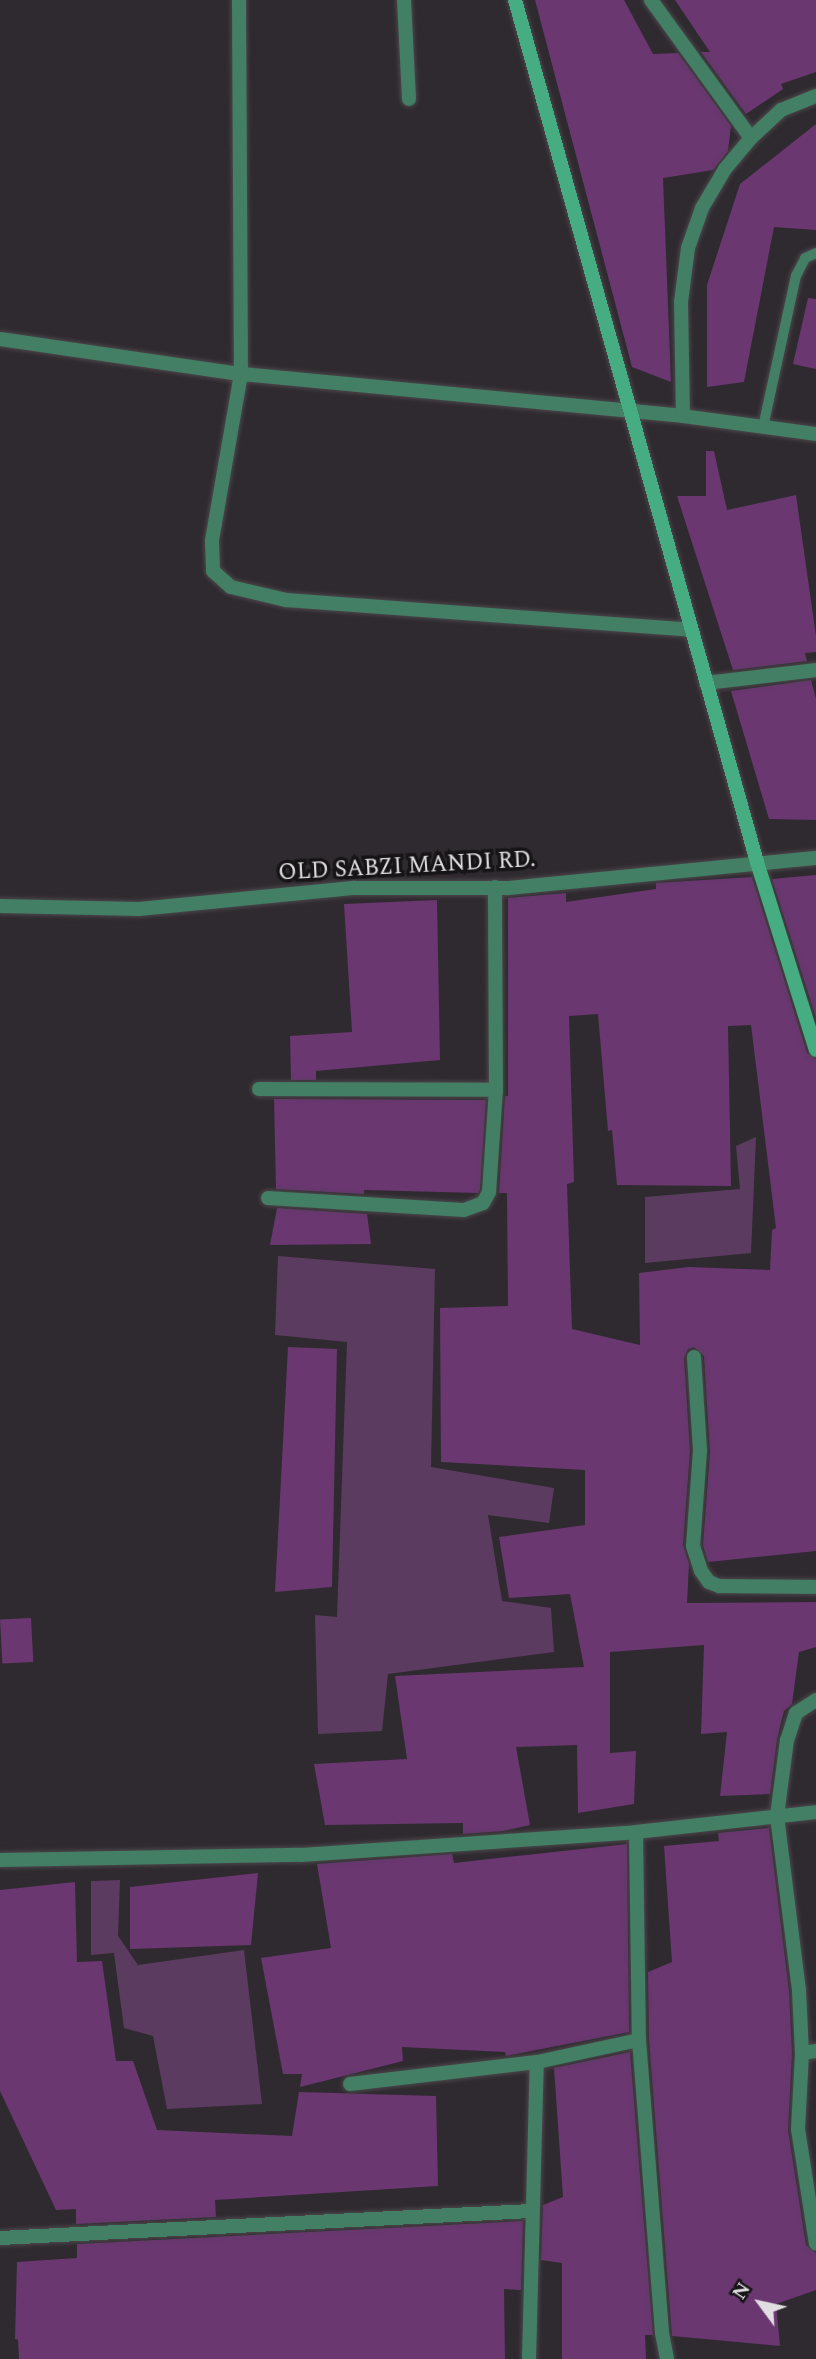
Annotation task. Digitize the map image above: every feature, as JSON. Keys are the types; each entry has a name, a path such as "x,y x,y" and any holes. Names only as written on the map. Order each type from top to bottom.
{"street":[{"path":"239,0 241,374 212,541 214,570 231,587 286,600 691,630"},
{"path":"404,0 409,99"},
{"path":"515,0 757,862 816,1050"},
{"path":"651,0 751,138"},
{"path":"683,416 681,302 688,248 702,208 725,169 751,138 781,110 816,96"},
{"path":"0,339 241,374 683,416 816,434"},
{"path":"706,683 816,670"},
{"name":"OLD SABZI MANDI RD.","path":"0,906 139,909 355,888 495,887 816,858"},
{"path":"268,1198 464,1210 483,1203 489,1192 496,1090 495,887"},
{"path":"259,1089 496,1090"},
{"path":"695,1357 699,1451 693,1546 701,1571 709,1582 719,1586 816,1587"},
{"path":"816,1700 796,1713 787,1740 777,1816 809,2052 798,2129 816,2244"},
{"path":"0,1860 301,1855 636,1832 816,1812"},
{"path":"636,1832 639,2040 662,2333 667,2359"},
{"path":"350,2084 537,2062 639,2040"},
{"path":"529,2359 537,2062"},
{"path":"0,2238 531,2211"}],"lane":[{"path":"763,427 796,276 805,258 816,253"}],"shaded area":[{"path":"756,1137 751,1253 645,1263 645,1197 740,1189 736,1146"},
{"path":"278,1256 435,1269 431,1467 554,1488 549,1523 488,1515 502,1601 551,1608 554,1652 388,1674 382,1731 318,1734 315,1615 337,1617 347,1342 275,1335"},
{"path":"120,1880 118,1936 138,1965 244,1950 262,2104 167,2109 153,2036 124,2028 114,1953 91,1955 91,1881"}],"building":[{"path":"535,0 624,0 653,54 678,53 731,126 728,151 713,170 663,178 671,382 632,367"},
{"path":"675,0 816,0 816,72 781,84 783,89 746,114 701,52 710,52"},
{"path":"816,124 816,230 774,227 744,382 707,387 707,285 740,184"},
{"path":"808,298 816,299 816,369 793,364"},
{"path":"706,451 714,451 727,510 796,495 816,636 816,652 805,653 807,661 733,670 677,496 706,496"},
{"path":"811,680 816,699 816,820 769,819 731,691"},
{"path":"816,875 816,1018 772,879"},
{"path":"752,877 807,1053 816,1059 816,1551 708,1562 703,1545 710,1452 704,1356 694,1347 688,1349 684,1358 690,1451 683,1545 689,1564 687,1603 816,1602 816,1647 799,1652 792,1704 784,1711 777,1739 770,1794 720,1796 727,1732 701,1734 704,1645 610,1652 610,1753 636,1751 634,1804 578,1813 577,1745 516,1747 530,1825 503,1831 463,1834 463,1823 325,1825 314,1764 407,1759 395,1676 584,1667 570,1594 509,1598 499,1537 585,1525 585,1470 441,1462 440,1308 508,1306 507,1193 499,1193 505,1096 508,1096 508,898 566,893 566,902 656,889 656,883","holes":["598,1014 608,1131 612,1130 617,1185 731,1186 728,1026 751,1025 776,1228 772,1230 770,1270 689,1267 639,1273 640,1345 572,1329 567,1184 574,1182 569,1016"]},
{"path":"437,900 440,1060 316,1071 316,1080 291,1080 290,1036 352,1032 344,904"},
{"path":"274,1099 486,1100 480,1189 478,1193 364,1190 364,1194 276,1189"},
{"path":"277,1208 367,1214 371,1244 270,1245"},
{"path":"288,1347 337,1349 332,1587 275,1592"},
{"path":"31,1618 33,1662 2,1664 0,1620"},
{"path":"769,1828 789,1991 792,2053 788,2130 806,2245 816,2253 816,2290 776,2304 780,2346 672,2336 649,2040 648,1972 672,1962 664,1846 719,1841 718,1833"},
{"path":"627,1844 629,2032 506,2056 505,2052 402,2047 403,2061 300,2087 302,2074 283,2074 261,1958 331,1948 317,1864 452,1854 454,1863"},
{"path":"258,1873 251,1945 130,1949 130,1887"},
{"path":"75,1882 77,1962 102,1961 116,2061 133,2061 157,2130 292,2136 299,2092 436,2096 438,2186 215,2200 216,2217 76,2224 76,2209 56,2210 0,2091 0,1890"},
{"path":"630,2052 653,2335 645,2335 646,2359 562,2359 562,2263 541,2260 543,2205 563,2197 554,2068"},
{"path":"523,2221 521,2290 504,2289 505,2359 19,2359 18,2340 15,2339 17,2262 77,2258 77,2244"}]}
